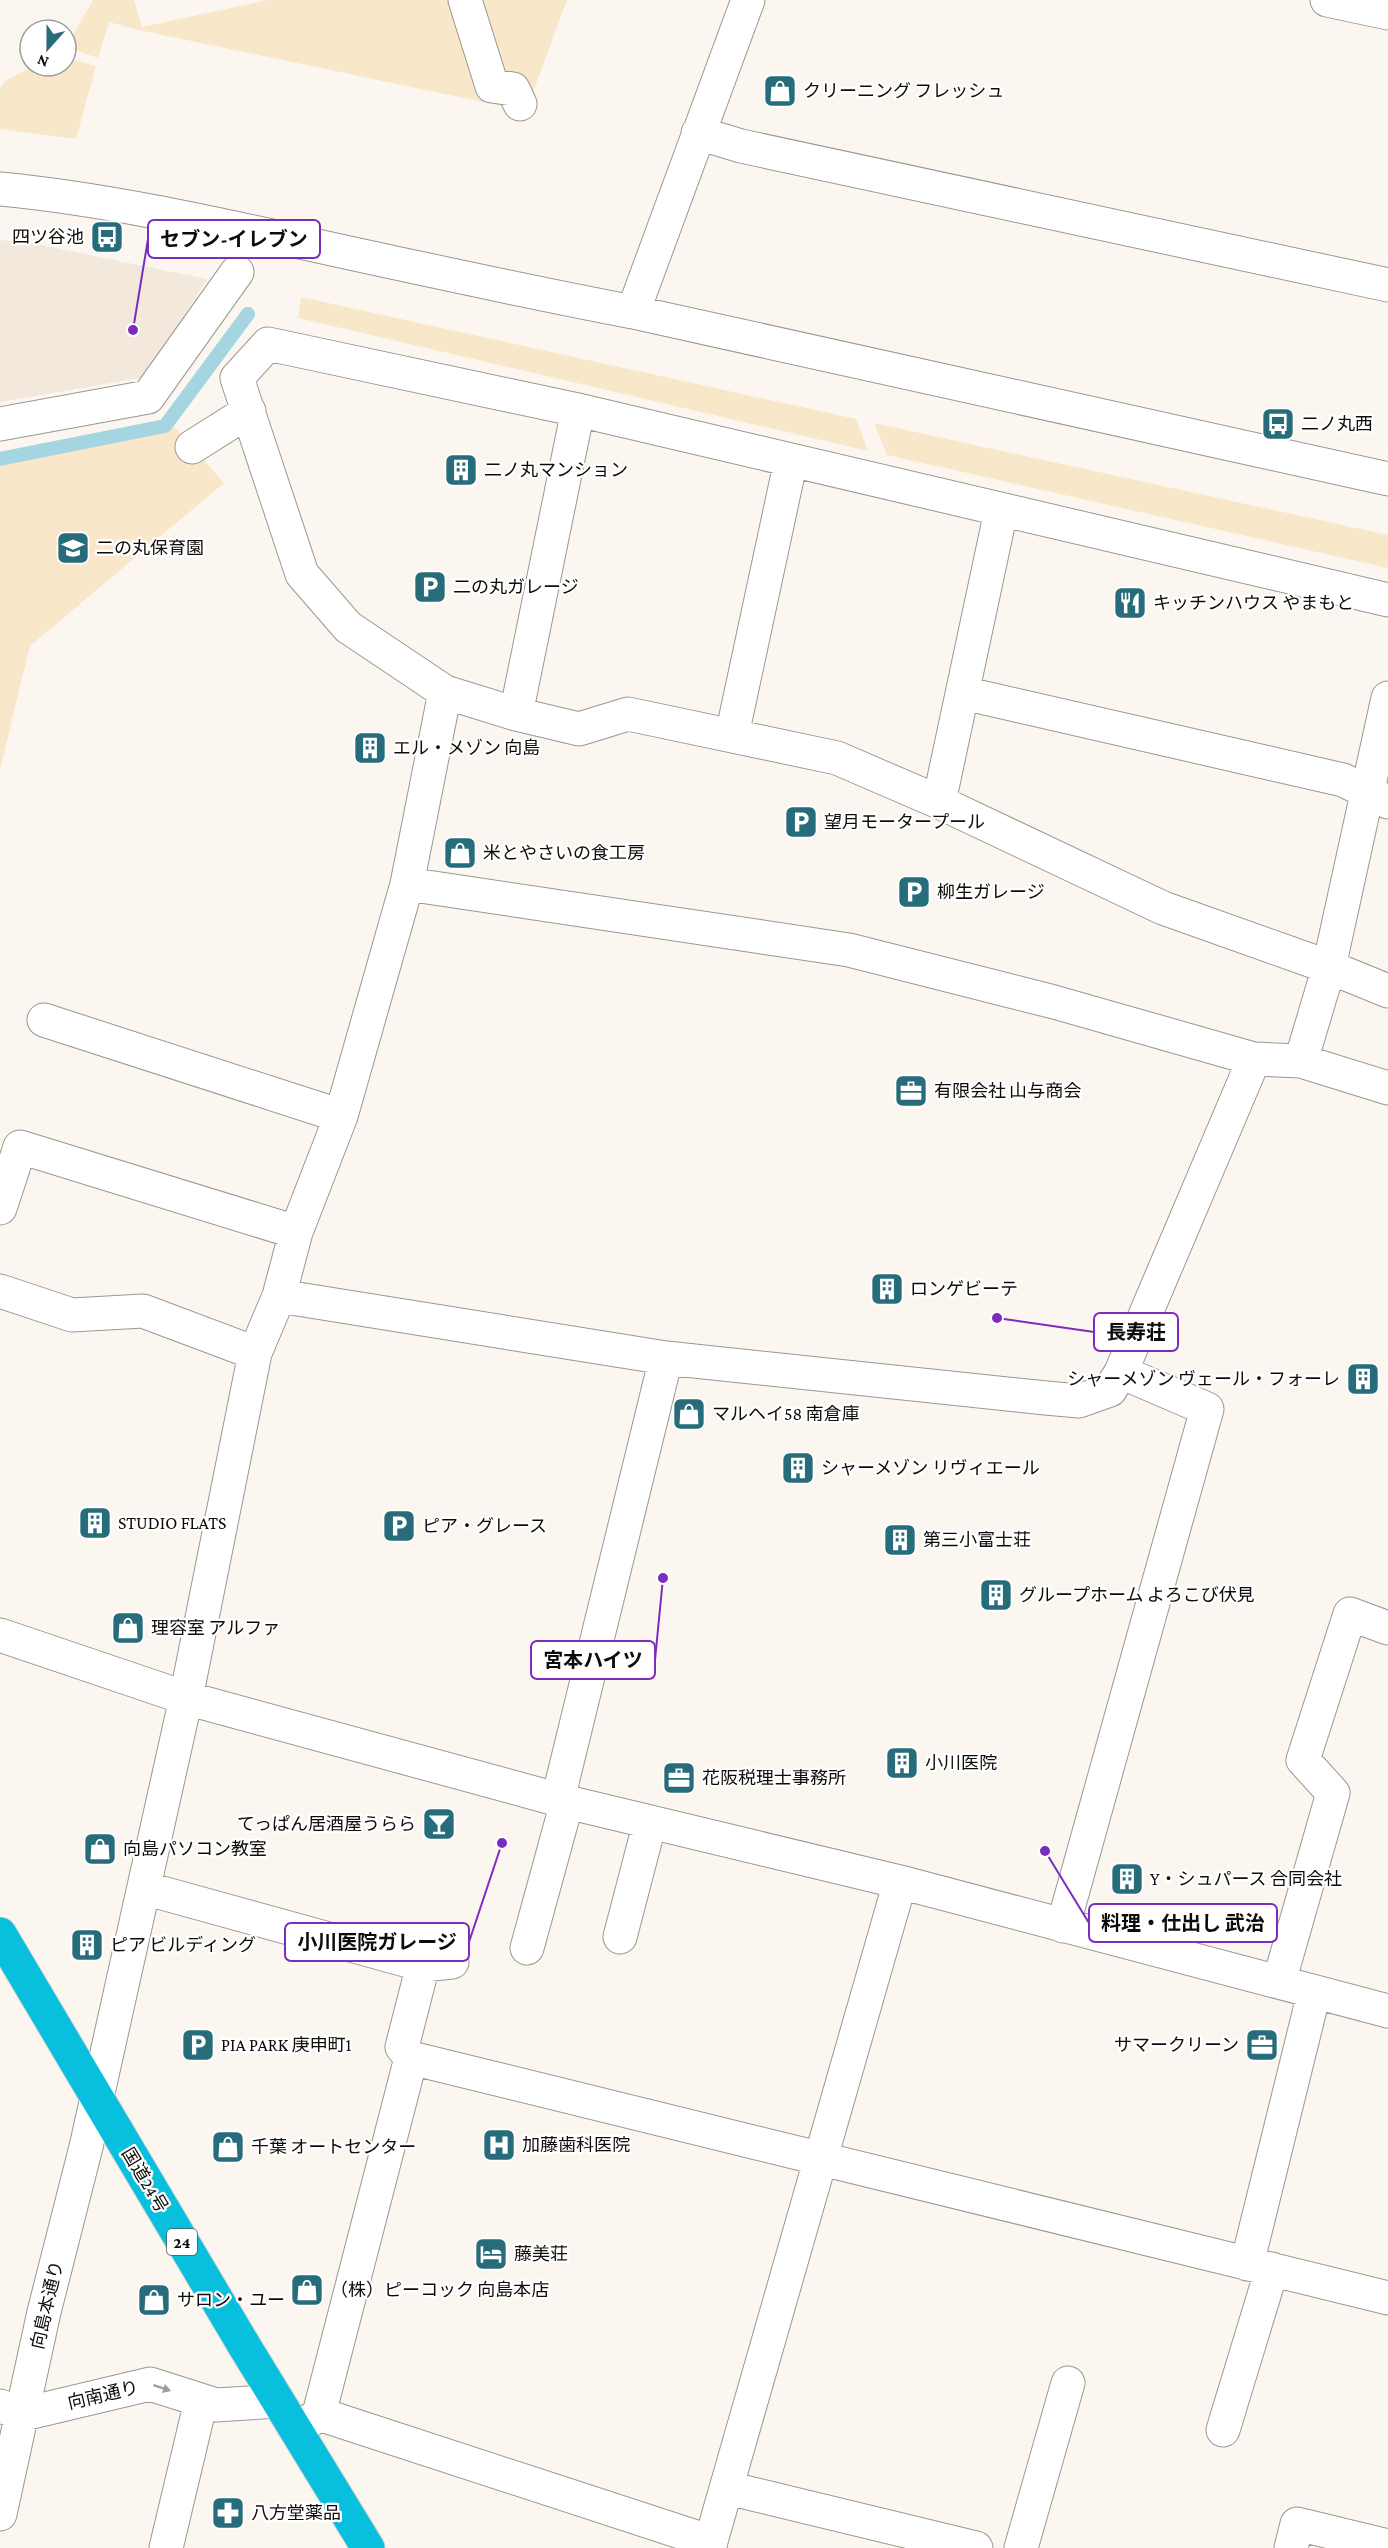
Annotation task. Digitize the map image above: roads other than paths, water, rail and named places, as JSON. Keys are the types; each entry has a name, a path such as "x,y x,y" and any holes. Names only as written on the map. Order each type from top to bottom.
{"highway":[{"name":"国道24号","path":"0,1934 278,2401 308,2422 368,2548"}],"street":[{"path":"465,0 492,86 513,89 519,104"},
{"path":"633,312 748,0"},
{"path":"1327,0 1388,13"},
{"path":"698,133 741,146 1388,285"},
{"path":"0,189 51,194 145,209 633,312 1388,479"},
{"path":"0,424 148,396 237,272"},
{"path":"1388,600 578,410 268,344 237,378 302,573 348,627 445,692 516,714 579,729 628,714 837,758 939,802 1163,908 1329,967 1388,991"},
{"path":"516,714 578,410"},
{"path":"192,447 249,411"},
{"path":"732,735 791,460"},
{"path":"939,802 1001,511"},
{"name":"向島本通り","path":"0,2514 12,2410 44,2312 86,2147 186,1698 255,1353 279,1296 296,1232 341,1116 407,884 445,692"},
{"path":"963,693 1342,780 1377,796"},
{"path":"1301,1061 1377,796 1388,698"},
{"path":"407,884 849,950 1054,1002 1254,1059 1301,1061 1388,1088"},
{"path":"44,1020 341,1116"},
{"path":"279,1296 666,1359 1079,1401 1110,1390 1120,1372 1254,1059"},
{"path":"0,1208 20,1147 296,1232"},
{"path":"0,1291 72,1315 143,1311 255,1353"},
{"path":"527,1948 666,1359"},
{"path":"1063,1926 1207,1409 1120,1372"},
{"path":"1279,1982 1333,1793 1303,1760 1350,1614 1388,1628"},
{"path":"0,1635 186,1698 563,1801 900,1882 1388,2011"},
{"path":"620,1937 650,1822"},
{"path":"411,2058 308,2422 710,2545 900,1882"},
{"path":"144,1888 437,1964 402,2047 411,2058 821,2161 1388,2298"},
{"path":"1223,2430 1259,2266 1314,1993"},
{"path":"1022,2548 1068,2383"},
{"name":"向南通り","path":"12,2410 150,2384 216,2405 278,2401"},
{"path":"166,2548 201,2401"},
{"path":"728,2488 976,2548"},
{"path":"1291,2548 1297,2524 1388,2546"}],"waterway":[{"path":"0,459 165,426 248,314"}],"place":[{"name":"クリーニング フレッシュ","path":"780,91"},
{"name":"四ツ谷池","path":"107,237"},
{"name":"セブン-イレブン","path":"133,330"},
{"name":"二ノ丸西","path":"1278,424"},
{"name":"二ノ丸マンション","path":"461,470"},
{"name":"二の丸保育園","path":"73,548"},
{"name":"二の丸ガレージ","path":"430,587"},
{"name":"キッチンハウス やまもと","path":"1130,603"},
{"name":"エル・メゾン 向島","path":"370,748"},
{"name":"望月モータープール","path":"801,822"},
{"name":"米とやさいの食工房","path":"460,853"},
{"name":"柳生ガレージ","path":"914,892"},
{"name":"有限会社 山与商会","path":"911,1091"},
{"name":"ロンゲビーテ","path":"887,1289"},
{"name":"長寿荘","path":"997,1318"},
{"name":"シャーメゾン ヴェール・フォーレ","path":"1363,1379"},
{"name":"マルヘイ58 南倉庫","path":"689,1414"},
{"name":"シャーメゾン リヴィエール","path":"798,1468"},
{"name":"STUDIO FLATS","path":"95,1523"},
{"name":"ピア・グレース","path":"399,1526"},
{"name":"第三小富士荘","path":"900,1540"},
{"name":"宮本ハイツ","path":"663,1578"},
{"name":"グループホーム よろこび伏見","path":"996,1595"},
{"name":"理容室 アルファ","path":"128,1628"},
{"name":"小川医院","path":"902,1763"},
{"name":"花阪税理士事務所","path":"679,1778"},
{"name":"てっぱん居酒屋うらら","path":"439,1824"},
{"name":"小川医院ガレージ","path":"502,1843"},
{"name":"向島パソコン教室","path":"100,1849"},
{"name":"料理・仕出し 武治","path":"1045,1851"},
{"name":"Y・シュパース 合同会社","path":"1127,1879"},
{"name":"ピア ビルディング","path":"87,1945"},
{"name":"PIA PARK 庚申町1","path":"198,2045"},
{"name":"サマークリーン","path":"1262,2045"},
{"name":"加藤歯科医院","path":"499,2145"},
{"name":"千葉 オートセンター","path":"228,2147"},
{"name":"藤美荘","path":"491,2254"},
{"name":"（株）ピーコック 向島本店","path":"307,2290"},
{"name":"サロン・ユー","path":"154,2300"},
{"name":"八方堂薬品","path":"228,2513"}]}
